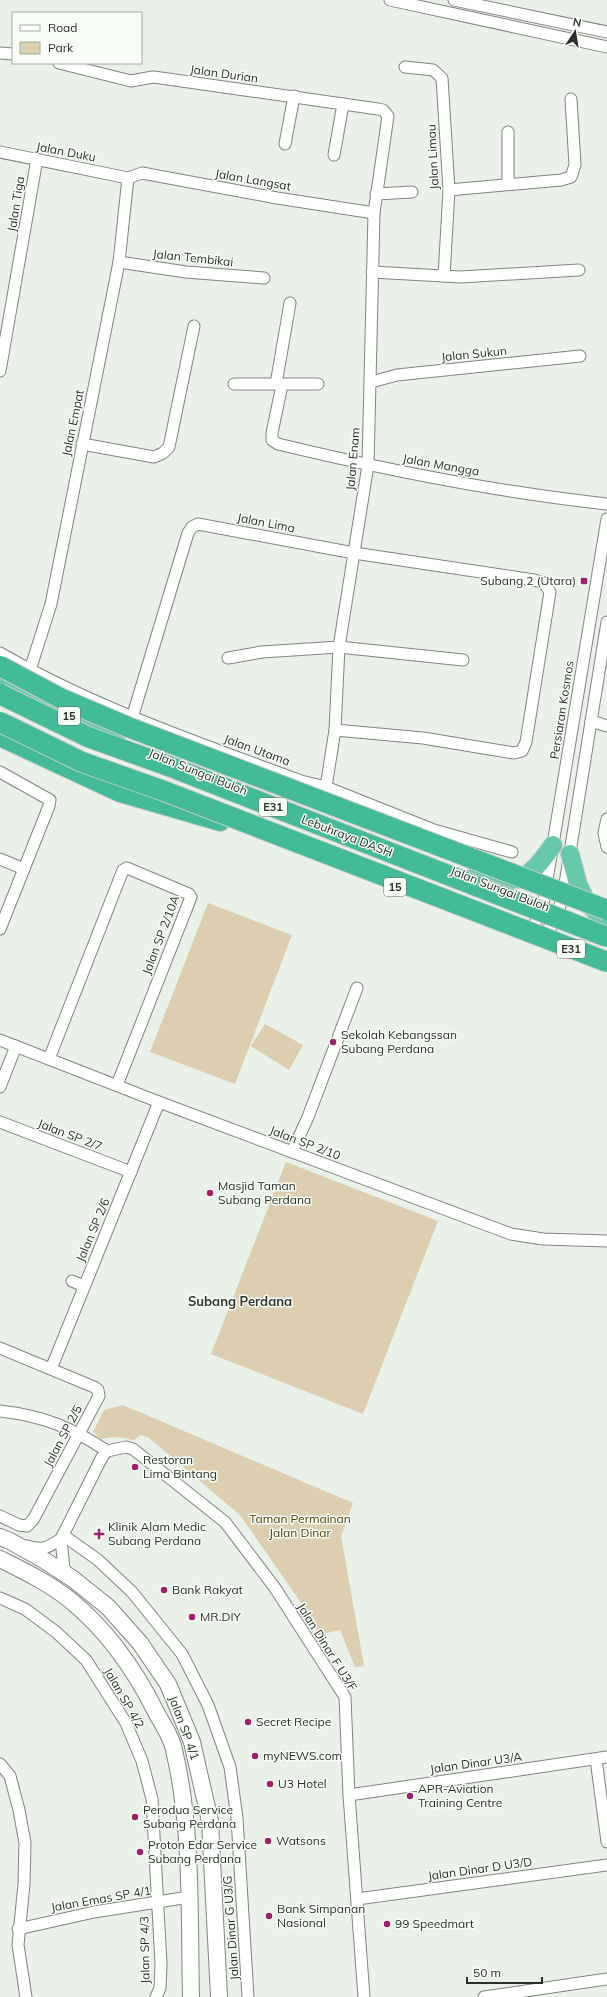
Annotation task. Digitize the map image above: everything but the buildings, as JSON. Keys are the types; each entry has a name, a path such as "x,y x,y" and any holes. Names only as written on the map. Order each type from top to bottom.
{"highway":[{"path":"0,666 62,699 128,727 607,910"},
{"name":"Jalan Sungai Buloh","path":"0,679 118,741 342,829 543,904 607,931"},
{"name":"Lebuhraya DASH","path":"0,694 88,737 171,767 607,937"},
{"name":"Lebuhraya DASH","path":"0,723 82,762 164,791 607,964"},
{"name":"15","path":"0,723 50,748 145,789 255,831 451,910 607,969"},
{"path":"0,736 120,792 255,831"},
{"path":"473,878 508,882 522,878 533,872 553,845"},
{"path":"570,854 578,884 586,901 607,924"},
{"name":"15","path":"451,910 485,920 607,964"}],"main road":[{"name":"Jalan SP 4/1","path":"5,1539 73,1579 108,1607 140,1643 168,1684 192,1742 210,1821 219,1997"},
{"name":"Jalan SP 4/1","path":"0,1558 34,1576 70,1600 93,1621 125,1658 151,1702 174,1748 184,1812 189,1897 191,1997"},
{"path":"0,1566 34,1576"}],"street":[{"path":"390,0 607,47"},
{"path":"454,0 607,32"},
{"path":"0,53 12,54"},
{"name":"Jalan Durian","path":"63,64 131,81 153,77 161,78 294,96 383,110 386,113"},
{"name":"Jalan Limau","path":"405,67 433,70 442,78 449,190 444,276"},
{"path":"285,144 294,96"},
{"path":"449,190 561,180 571,177 575,165 571,98"},
{"path":"334,155 342,104"},
{"name":"Jalan Enam","path":"326,787 335,730 339,647 368,465 374,213 388,122 386,113"},
{"path":"508,132 508,184"},
{"name":"Jalan Duku","path":"0,152 128,178"},
{"name":"Jalan Tiga","path":"0,371 37,160"},
{"name":"Jalan Langsat","path":"128,178 142,173 277,198 374,213"},
{"name":"Jalan Empat","path":"30,670 51,604 119,262 128,178"},
{"path":"376,194 412,192"},
{"name":"Jalan Tembikai","path":"119,262 186,272 264,278"},
{"path":"372,272 461,277 579,270"},
{"path":"279,385 290,303"},
{"path":"82,444 154,457 163,454 169,447 184,381 194,326"},
{"name":"Jalan Sukun","path":"371,382 397,375 580,356"},
{"path":"234,384 318,384"},
{"name":"Jalan Mangga","path":"279,385 272,440 278,444 368,465 558,499 607,504"},
{"name":"Persiaran Kosmos","path":"537,939 536,924 543,904 607,519"},
{"name":"Jalan Lima","path":"132,718 186,540 192,526 198,524 354,553 534,580 544,584 550,592 526,742 522,751 514,753 423,738 335,730"},
{"path":"559,912 570,854 607,622"},
{"path":"228,658 262,652 339,647 463,660"},
{"name":"Jalan Utama","path":"0,653 30,670 132,718 301,781 326,787 434,830 512,852"},
{"path":"591,721 607,726"},
{"path":"0,772 50,800 49,806 0,929"},
{"path":"606,846 604,833 607,819"},
{"path":"0,859 24,869"},
{"name":"Jalan SP 2/10A","path":"49,1059 123,870 127,868 189,894 191,897 117,1085"},
{"name":"Jalan Sungai Buloh","path":"537,939 554,924 559,912"},
{"path":"292,1152 308,1117 357,988"},
{"name":"Jalan SP 2/10","path":"0,1040 159,1102 512,1234 543,1239 607,1241"},
{"path":"0,1087 16,1046"},
{"name":"Jalan SP 2/6","path":"51,1369 159,1102"},
{"name":"Jalan SP 2/7","path":"0,1122 131,1172"},
{"path":"72,1281 84,1286"},
{"path":"0,1348 51,1369"},
{"name":"Jalan SP 2/5","path":"0,1516 19,1525 27,1526 33,1520 99,1396 98,1390 51,1369"},
{"path":"0,1411 53,1422 80,1433 107,1451 102,1457 62,1537 46,1548 36,1549 5,1539"},
{"name":"Jalan Dinar F U3/F","path":"107,1451 126,1447 133,1449 225,1522 275,1588 345,1697 349,1795 364,1997"},
{"path":"62,1537 64,1569 73,1579"},
{"name":"Jalan Dinar G U3/G","path":"62,1537 98,1560 132,1592 182,1654 208,1705 230,1767 237,1818 248,1997"},
{"name":"Jalan SP 4/2","path":"0,1598 25,1609 56,1632 86,1660 126,1723 142,1761 152,1799 157,1902"},
{"name":"Jalan Dinar U3/A","path":"349,1795 607,1757"},
{"path":"596,1759 607,1842"},
{"path":"0,1764 10,1776 19,1810 25,1843 24,1884 18,1929 18,1945 26,1997"},
{"name":"Jalan Dinar D U3/D","path":"357,1899 607,1865"},
{"name":"Jalan Emas SP 4/1","path":"18,1929 94,1912 189,1897"},
{"name":"Jalan SP 4/3","path":"156,1997 160,1988 161,1964 157,1902"},
{"path":"484,1997 607,1979"}],"green space":[{"path":"208,903 292,935 235,1084 150,1052"},
{"path":"265,1024 303,1045 289,1070 251,1046"},
{"path":"286,1162 438,1221 363,1414 211,1354"},
{"name":"Taman Permainan Jalan Dinar","path":"123,1405 353,1503 341,1536 364,1666 355,1667 340,1630 318,1635 311,1617 240,1515 148,1437 141,1435 134,1440 117,1437 101,1439 93,1432 104,1410"}],"place":[{"name":"Subang 2 (Utara)","path":"584,581"},
{"name":"Sekolah Kebangssan Subang Perdana","path":"333,1042"},
{"name":"Masjid Taman Subang Perdana","path":"210,1193"},
{"name":"Restoran Lima Bintang","path":"135,1467"},
{"name":"Klinik Alam Medic Subang Perdana","path":"99,1534"},
{"name":"Bank Rakyat","path":"164,1590"},
{"name":"MR.DIY","path":"192,1617"},
{"name":"Secret Recipe","path":"248,1722"},
{"name":"myNEWS.com","path":"255,1756"},
{"name":"U3 Hotel","path":"270,1784"},
{"name":"APR-Aviation Training Centre","path":"410,1796"},
{"name":"Perodua Service Subang Perdana","path":"135,1817"},
{"name":"Watsons","path":"268,1841"},
{"name":"Proton Edar Service Subang Perdana","path":"140,1852"},
{"name":"Bank Simpanan Nasional","path":"269,1916"},
{"name":"99 Speedmart","path":"387,1924"}],"district":[{"name":"Subang Perdana","path":"240,1301"}]}
